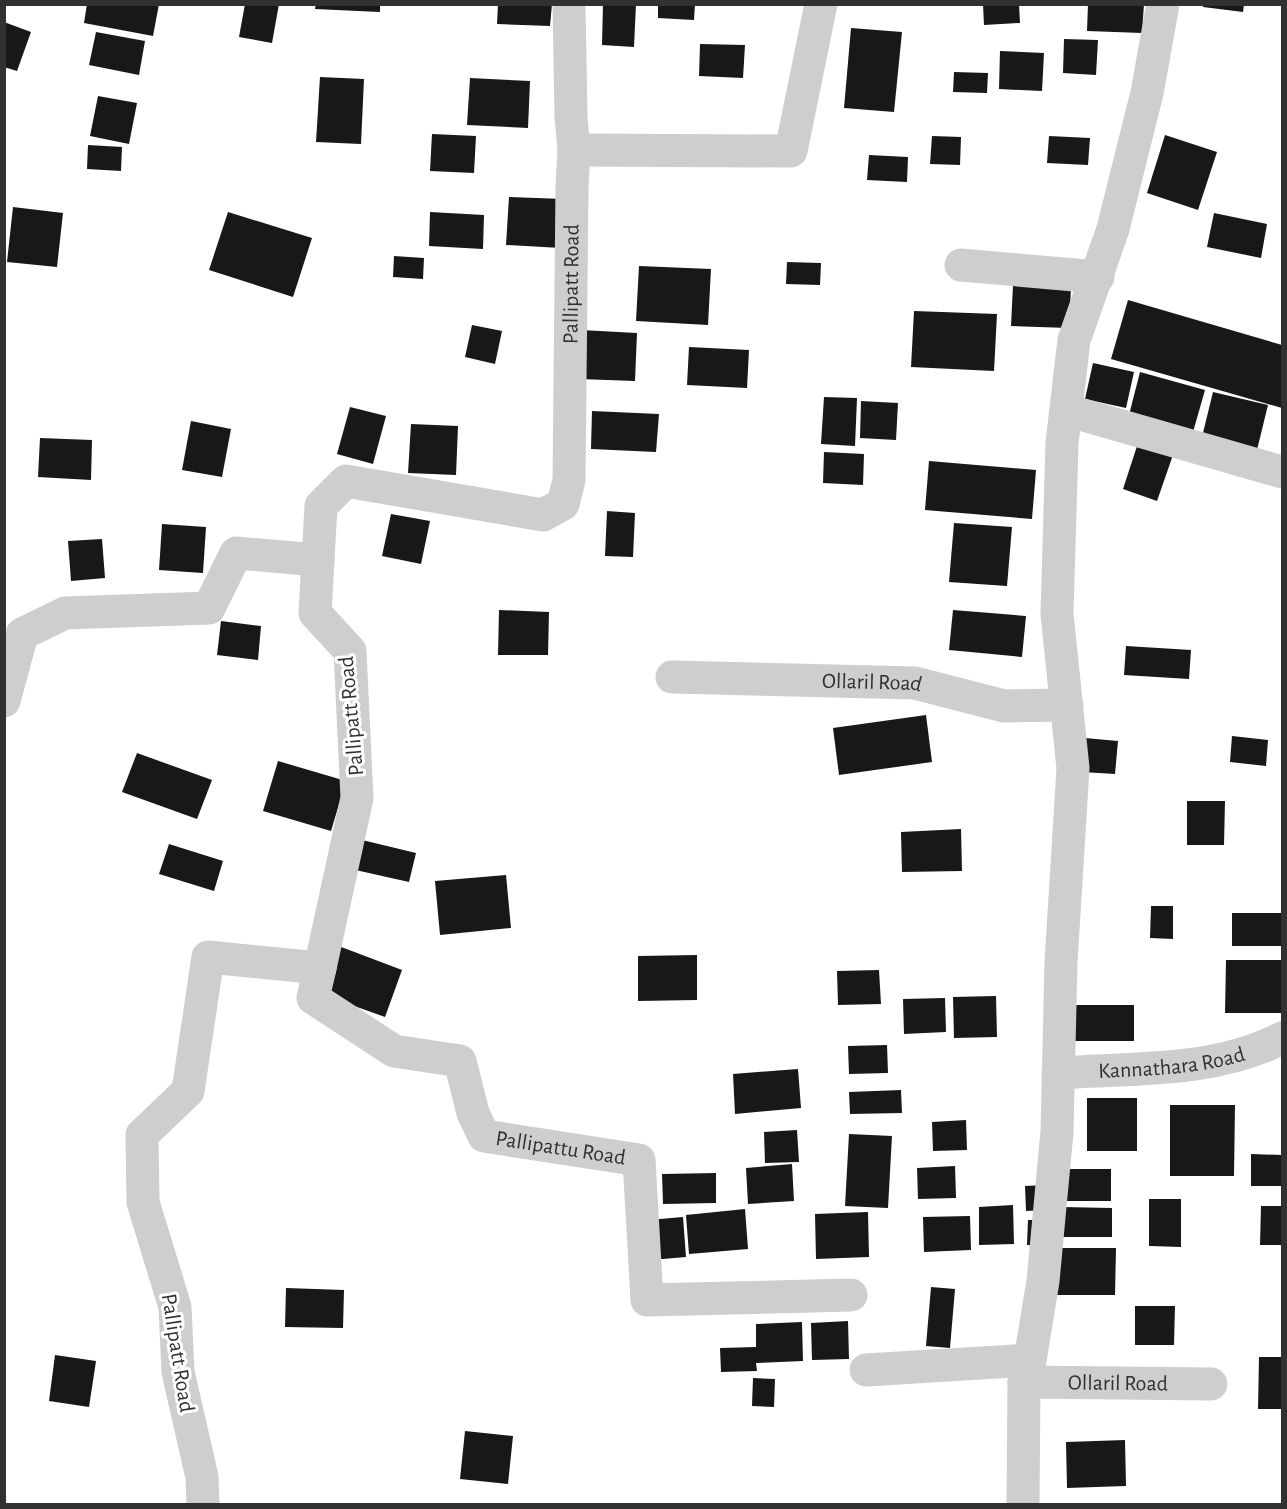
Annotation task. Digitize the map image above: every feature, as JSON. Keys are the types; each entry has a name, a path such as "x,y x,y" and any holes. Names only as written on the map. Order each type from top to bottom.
{"street":[{"name":"Pallipatt Road","path":"203,1504 202,1477 178,1372 175,1307 143,1202 142,1134 188,1091 208,957 320,968 357,798 350,651 315,614 321,506 346,481 543,515 563,504 569,480 574,150 571,117 569,4"},
{"path":"574,150 791,151 821,4"},
{"path":"1023,1504 1027,1371 1043,1281 1057,1132 1061,962 1073,768 1057,614 1062,443 1074,340 1113,229 1144,104 1163,4"},
{"path":"961,266 1098,277"},
{"path":"1066,410 1282,472"},
{"path":"4,701 22,634 65,613 209,608 236,553 318,560"},
{"name":"Ollaril Road","path":"672,677 915,683 1004,706 1067,705"},
{"name":"Pallipattu Road","path":"320,968 313,998 394,1051 460,1062 472,1113 484,1136 639,1160 647,1300 851,1295"},
{"name":"Kannathara Road","path":"1058,1073 1197,1064 1264,1047 1282,1038"},
{"name":"Ollaril Road","path":"866,1370 1027,1371 1211,1384"}],"building":[{"path":"87,4 159,4 153,36 84,23"},
{"path":"245,4 279,4 272,43 239,37"},
{"path":"316,4 380,4 380,12 315,9"},
{"path":"498,4 552,4 550,26 497,24"},
{"path":"603,4 636,4 634,47 602,45"},
{"path":"658,4 695,4 694,20 658,18"},
{"path":"983,4 1019,4 1020,23 984,25"},
{"path":"1088,4 1144,4 1142,33 1087,31"},
{"path":"1203,4 1244,4 1243,12 1203,7"},
{"path":"4,22 31,32 17,71 4,67"},
{"path":"851,28 902,32 894,112 844,108"},
{"path":"96,32 145,41 139,75 89,65"},
{"path":"1064,39 1098,40 1096,75 1063,73"},
{"path":"700,44 745,45 743,78 699,76"},
{"path":"1000,51 1044,53 1042,91 999,89"},
{"path":"954,72 988,73 987,93 953,92"},
{"path":"320,77 364,79 361,144 316,142"},
{"path":"470,78 530,81 528,128 467,125"},
{"path":"98,96 137,103 129,144 90,136"},
{"path":"432,134 476,136 474,173 430,171"},
{"path":"1165,135 1217,152 1198,210 1147,193"},
{"path":"932,136 961,137 960,165 930,164"},
{"path":"1049,136 1090,138 1088,165 1047,163"},
{"path":"88,145 122,147 121,171 87,169"},
{"path":"869,155 908,157 907,182 867,180"},
{"path":"509,197 564,199 561,248 506,245"},
{"path":"13,207 63,213 57,267 7,262"},
{"path":"228,212 312,238 293,297 209,270"},
{"path":"430,212 484,215 483,249 429,246"},
{"path":"1214,213 1267,224 1261,258 1207,247"},
{"path":"394,256 424,258 423,279 393,277"},
{"path":"787,262 821,263 820,285 786,284"},
{"path":"639,266 711,269 708,325 636,321"},
{"path":"1013,285 1071,288 1069,328 1011,326"},
{"path":"1128,300 1282,345 1282,408 1111,359"},
{"path":"914,311 997,314 994,371 911,367"},
{"path":"472,325 502,331 495,364 465,357"},
{"path":"581,330 637,333 635,381 579,379"},
{"path":"689,347 749,350 747,388 687,385"},
{"path":"1093,363 1134,372 1126,408 1085,399"},
{"path":"1140,372 1205,390 1193,432 1129,415"},
{"path":"1213,392 1268,405 1256,454 1201,441"},
{"path":"824,397 857,398 855,446 821,444"},
{"path":"861,401 898,403 896,440 860,438"},
{"path":"350,407 386,416 373,464 337,454"},
{"path":"592,411 659,414 656,452 591,449"},
{"path":"191,421 231,429 222,477 182,470"},
{"path":"411,424 458,426 456,475 408,473"},
{"path":"40,438 92,440 91,480 38,477"},
{"path":"1139,440 1174,452 1157,501 1123,489"},
{"path":"824,452 864,454 863,485 823,483"},
{"path":"929,461 1036,470 1032,519 925,510"},
{"path":"607,511 635,513 633,557 605,556"},
{"path":"391,514 430,521 421,564 382,556"},
{"path":"954,523 1012,527 1007,586 949,582"},
{"path":"162,524 206,527 203,573 159,570"},
{"path":"102,539 105,578 71,581 68,541"},
{"path":"499,610 549,612 548,655 498,655"},
{"path":"953,610 1026,616 1022,657 949,650"},
{"path":"221,621 261,626 258,660 217,655"},
{"path":"1126,646 1191,650 1189,679 1124,675"},
{"path":"926,715 932,762 839,775 833,728"},
{"path":"1232,736 1268,740 1266,766 1230,762"},
{"path":"1085,738 1118,741 1115,774 1082,772"},
{"path":"137,753 212,780 197,819 122,792"},
{"path":"278,761 346,781 331,831 263,811"},
{"path":"1187,801 1225,801 1224,845 1187,845"},
{"path":"961,829 962,871 902,872 901,832"},
{"path":"358,839 416,853 409,882 351,869"},
{"path":"169,844 223,861 214,891 159,874"},
{"path":"506,875 511,928 440,935 435,881"},
{"path":"1151,906 1173,906 1173,939 1150,938"},
{"path":"1232,913 1282,913 1282,946 1232,946"},
{"path":"336,945 402,970 385,1017 318,993"},
{"path":"697,955 697,1000 638,1001 638,956"},
{"path":"1226,960 1282,960 1282,1013 1225,1013"},
{"path":"879,970 881,1004 838,1005 837,971"},
{"path":"996,996 997,1037 954,1038 953,997"},
{"path":"945,998 946,1032 904,1034 903,999"},
{"path":"1068,1005 1134,1005 1134,1041 1067,1041"},
{"path":"887,1045 888,1073 849,1074 848,1046"},
{"path":"798,1069 801,1108 735,1114 733,1074"},
{"path":"901,1090 902,1113 850,1114 849,1092"},
{"path":"1087,1098 1137,1098 1137,1151 1087,1151"},
{"path":"1170,1105 1235,1105 1234,1176 1170,1176"},
{"path":"966,1120 967,1150 933,1151 932,1122"},
{"path":"797,1130 799,1162 765,1163 764,1132"},
{"path":"849,1134 892,1136 888,1208 845,1206"},
{"path":"1251,1154 1282,1155 1282,1186 1251,1186"},
{"path":"792,1164 794,1201 748,1204 746,1168"},
{"path":"955,1166 956,1198 918,1199 917,1168"},
{"path":"1063,1169 1111,1169 1111,1201 1063,1201"},
{"path":"716,1173 716,1203 663,1204 662,1174"},
{"path":"1044,1185 1045,1210 1026,1211 1025,1186"},
{"path":"1149,1199 1181,1199 1181,1247 1149,1246"},
{"path":"1013,1205 1014,1244 979,1245 979,1207"},
{"path":"1261,1206 1282,1206 1282,1245 1260,1245"},
{"path":"1062,1207 1112,1208 1112,1237 1061,1237"},
{"path":"745,1209 748,1249 689,1254 686,1215"},
{"path":"868,1212 869,1257 816,1259 815,1214"},
{"path":"970,1216 971,1250 924,1252 923,1217"},
{"path":"683,1217 686,1257 651,1260 648,1220"},
{"path":"1028,1220 1041,1220 1040,1246 1027,1245"},
{"path":"1055,1248 1116,1248 1115,1295 1054,1295"},
{"path":"931,1287 955,1289 950,1348 926,1346"},
{"path":"286,1288 344,1290 343,1328 285,1327"},
{"path":"1135,1306 1175,1306 1174,1345 1135,1345"},
{"path":"848,1321 849,1359 812,1360 811,1323"},
{"path":"802,1322 803,1361 756,1363 757,1371 721,1372 720,1348 756,1347 756,1324"},
{"path":"55,1355 96,1361 89,1407 49,1401"},
{"path":"1259,1357 1282,1357 1282,1409 1258,1409"},
{"path":"753,1378 775,1379 774,1407 752,1406"},
{"path":"465,1431 513,1436 508,1484 460,1479"},
{"path":"1125,1440 1126,1486 1067,1488 1066,1442"}]}
